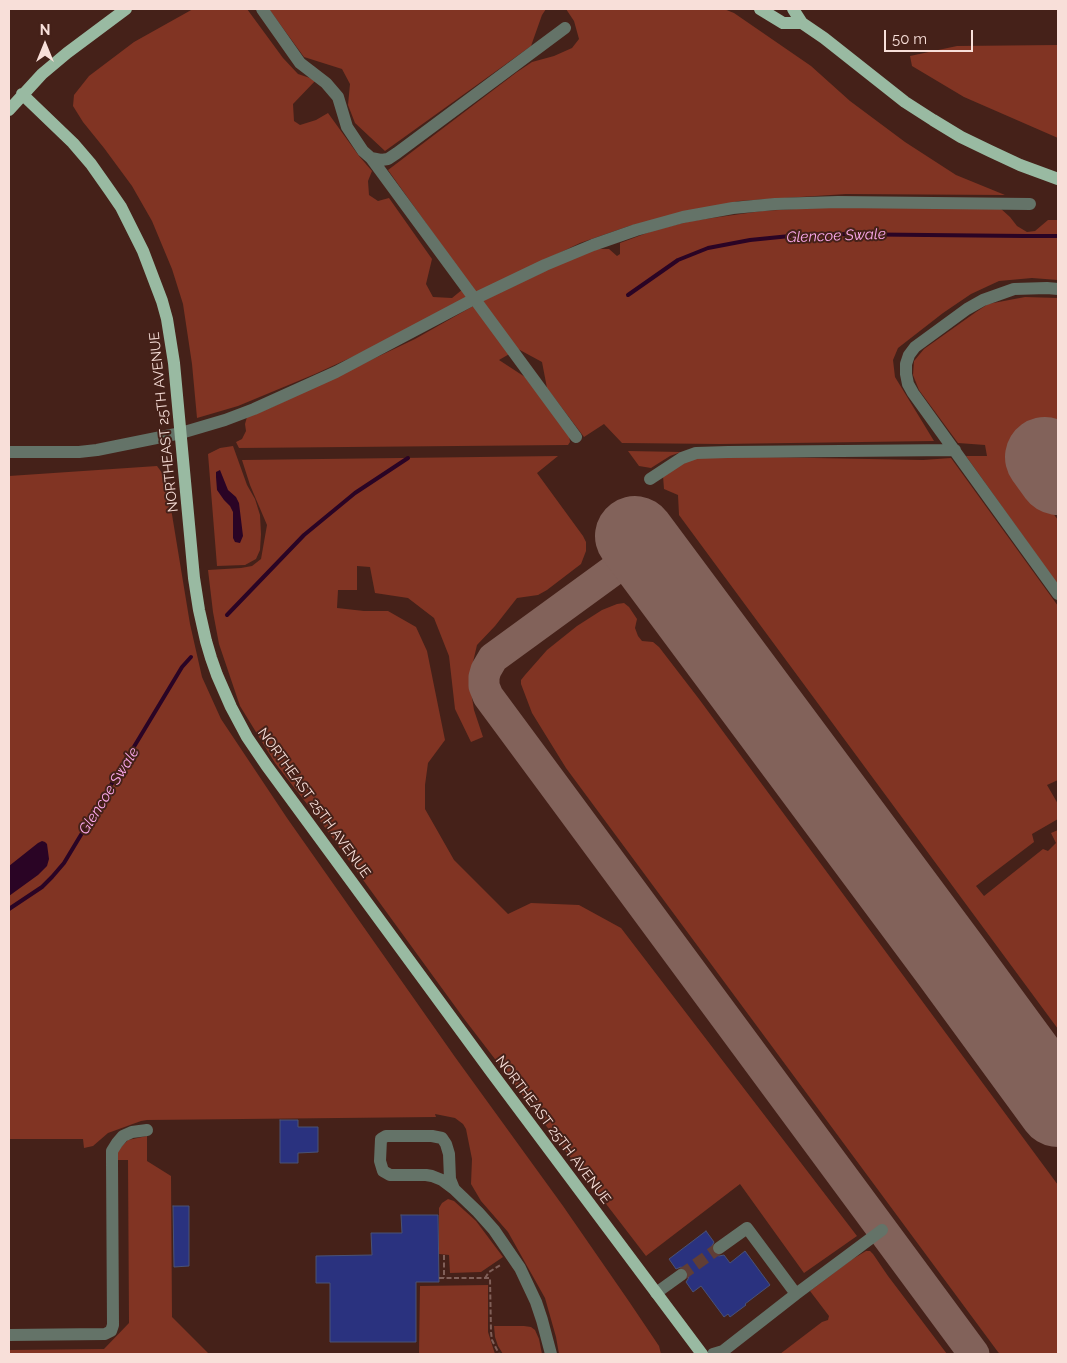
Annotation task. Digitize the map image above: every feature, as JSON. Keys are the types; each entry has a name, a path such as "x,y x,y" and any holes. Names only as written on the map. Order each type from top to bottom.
{"main road":[{"path":"9,110 42,74 67,52 126,9"},
{"path":"760,9 783,23 802,23"},
{"path":"793,9 802,23 905,102 933,120 990,152 1058,179"},
{"name":"NORTHEAST 25TH AVENUE","path":"22,94 73,143 91,164 121,207 156,282 167,319 174,362 194,578 202,626 217,675 247,737 492,1073 702,1354"}],"street":[{"path":"262,9 300,63 326,83 338,96 347,126 362,152 371,158 576,437"},
{"path":"371,158 381,160 397,153 565,28"},
{"path":"9,452 79,452 97,450 181,433 254,410 336,372 474,298 545,265 627,233 683,217 733,208 775,204 838,202 1030,204"},
{"path":"1058,289 1014,290 983,300 966,309 915,347 909,355 906,364 908,384 1058,594"},
{"path":"650,479 682,458 696,453 954,450"},
{"path":"9,1336 105,1334 110,1331 113,1325 112,1151 123,1136 132,1132 147,1130"},
{"path":"454,1189 450,1179 449,1154 442,1138 432,1136 386,1136 381,1139 380,1161 383,1171 390,1175 426,1175 442,1180 454,1189 494,1230 520,1268 536,1302 551,1354"},
{"path":"719,1248 747,1228 796,1294"},
{"path":"714,1354 723,1351 882,1230"},
{"path":"656,1293 681,1275"}],"path":[{"path":"444,1255 444,1278"},
{"path":"485,1278 489,1272 513,1257"},
{"path":"439,1261 444,1261"},
{"path":"439,1278 490,1278 491,1332 492,1340 499,1354"}],"shaded area":[{"path":"193,9 247,9 283,58 298,74 316,80 293,104 294,121 300,125 316,120 328,113 372,171 368,181 369,195 378,201 389,198 432,259 426,284 433,297 452,298 463,289 463,275 388,170 532,62 554,56 572,48 579,39 574,21 566,9 724,9 734,13 811,66 850,101 905,142 956,175 1005,195 846,194 739,201 629,226 580,243 387,341 315,374 238,406 197,418 192,364 183,304 172,269 152,221 132,186 73,106 74,95 89,76 134,42"},
{"path":"269,9 546,9 531,46 385,151 355,123 348,105 350,84 342,69 304,57"},
{"path":"1058,45 1058,138 964,97 912,66 910,56 957,46"},
{"path":"829,207 1000,208 1017,226 1027,232 1035,231 1048,220 1058,220 1058,280 1032,278 999,281 971,294 898,348 893,360 895,377 934,441 720,444 622,443 604,424 584,437 547,388 542,362 518,349 499,360 525,377 569,434 570,442 568,445 239,448 236,442 242,439 246,431 247,417 415,339 482,301 576,256 596,249 609,249 617,256 620,254 620,243 655,230 691,221 762,211"},
{"path":"1025,297 1058,298 1058,434 1019,462 1028,479 1058,520 1058,585 966,456 987,456 985,445 958,443 919,390 913,375 914,361 924,349 976,312 988,304"},
{"path":"233,446 260,515 260,550 256,559 245,565 217,566 208,454 220,448"},
{"path":"628,451 681,452 670,456 651,468 639,466"},
{"path":"558,456 537,473 583,536 586,542 586,551 581,564 547,590 538,595 517,598 477,645 469,679 474,710 483,737 471,742 455,709 449,656 434,618 408,598 375,593 370,567 357,566 357,590 338,590 337,608 388,611 416,627 427,651 445,740 428,763 425,785 425,809 454,860 508,914 531,903 579,905 621,928 857,1236 804,1273 740,1184 646,1256 465,1020 318,818 275,763 240,706 219,644 208,570 252,566 261,559 267,525 250,485 242,460"},
{"path":"706,456 923,460 951,458 1058,606 1058,780 1047,785 1058,804 1058,819 1032,834 1034,842 976,886 984,896 1043,849 1048,851 1056,843 1051,833 1058,830 1058,1029 679,515 678,495 664,489 663,476 683,461"},
{"path":"157,466 166,478 190,624 202,677 221,719 287,818 455,1057 563,1206 659,1346 661,1354 559,1354 545,1298 508,1232 481,1201 471,1184 472,1159 466,1129 455,1118 435,1114 436,1117 147,1120 108,1133 93,1146 84,1148 83,1139 9,1139 9,476"},
{"path":"220,470 228,490 236,497 239,503 243,536 240,543 235,542 233,538 233,512 217,490 216,472"},
{"path":"624,603 637,619 635,628 638,636 642,641 653,642 659,647 699,699 1058,1185 1058,1354 1000,1354 998,1352 566,768 532,713 521,684 521,680 525,675 547,650 577,626 602,610"},
{"path":"42,841 47,844 49,859 47,866 9,896 9,866"},
{"path":"147,1136 147,1161 171,1176 172,1317 209,1354 9,1354 9,1350 104,1349 129,1323 128,1160 117,1160 118,1150 128,1140"},
{"path":"448,1199 454,1201 476,1221 503,1257 481,1272 450,1273 449,1255 439,1254 439,1208"},
{"path":"866,1251 870,1251 873,1254 947,1354 780,1354 822,1322 828,1320 829,1316 810,1291"},
{"path":"488,1285 488,1332 495,1354 419,1354 420,1286"},
{"path":"494,1326 531,1327 535,1330 539,1339 542,1354 503,1354 495,1337"}],"building":[{"path":"280,1120 298,1120 298,1127 318,1127 318,1152 298,1153 298,1163 280,1163"},
{"path":"173,1206 189,1206 189,1266 174,1267"},
{"path":"401,1215 438,1215 439,1282 416,1282 416,1342 330,1342 330,1283 316,1283 316,1256 372,1255 371,1233 402,1233"},
{"path":"706,1231 714,1242 711,1248 713,1253 719,1256 724,1255 730,1263 745,1251 770,1285 730,1317 728,1314 724,1317 701,1286 693,1292 686,1282 689,1275 687,1270 681,1267 676,1269 669,1259"}],"waterway":[{"name":"Glencoe Swale","path":"628,295 678,260 708,248 750,240 829,234 1058,236"},
{"name":"Glencoe Swale","path":"227,615 304,535 355,493 408,458"},
{"name":"Glencoe Swale","path":"9,909 42,887 64,863 182,667 191,657"}],"taxiway":[{"path":"1048,461 1058,454"},
{"path":"644,548 493,658 484,677 484,686 488,696 974,1354"}],"runway":[{"path":"1045,457 1058,475"},
{"path":"635,536 1058,1107"}],"tunnel":[{"path":"681,1275 719,1248"}]}
